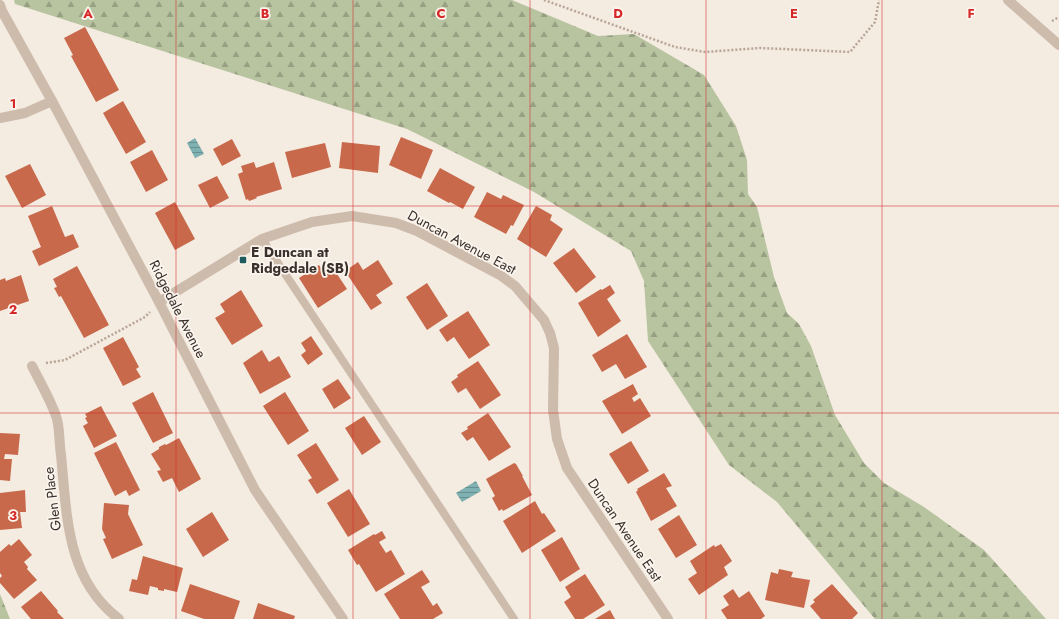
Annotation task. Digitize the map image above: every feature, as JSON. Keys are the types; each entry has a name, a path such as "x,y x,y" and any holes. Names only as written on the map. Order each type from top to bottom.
{"street":[{"path":"1008,0 1059,46"},
{"name":"Ridgedale Avenue","path":"0,5 159,302 255,490 343,619"},
{"path":"0,118 25,114 52,101"},
{"name":"Duncan Avenue East","path":"159,302 262,239 312,222 352,216 396,223 417,231 494,271 515,286 544,320 550,333 554,348 553,410 557,440 567,468 668,619"},
{"name":"Glen Place","path":"32,366 57,416 69,527 73,549 80,570 97,597 119,619"}],"lane":[{"path":"262,239 514,619"}],"path":[{"path":"544,0 675,47 705,52 760,48 850,52 875,22 879,0"},
{"path":"32,366 65,360 145,316 159,302"}],"green space":[{"path":"14,0 512,0 598,36 634,34 704,75 736,126 747,160 748,194 757,207 774,277 787,313 799,324 811,346 835,415 864,463 884,483 924,507 984,550 1046,619 875,619 777,502 729,465 648,341 644,281 631,251 534,192 407,129 15,4"},
{"path":"0,594 10,619 0,619"}],"water":[{"path":"195,138 204,154 195,158 187,143"},
{"path":"476,481 481,491 462,502 456,493"}],"building":[{"path":"85,27 119,90 96,102 71,56 73,55 64,38"},
{"path":"123,101 146,142 126,154 103,113"},
{"path":"401,137 433,150 421,179 389,165"},
{"path":"232,139 241,156 222,166 213,149"},
{"path":"342,142 380,146 378,173 339,168"},
{"path":"325,143 331,167 292,178 285,152"},
{"path":"152,150 168,180 146,192 130,162"},
{"path":"254,162 256,168 274,162 282,189 256,197 257,198 249,201 248,199 246,200 238,174 243,172 241,166"},
{"path":"30,164 46,195 22,208 5,176"},
{"path":"440,168 475,187 463,209 427,191"},
{"path":"217,176 229,198 210,208 198,185"},
{"path":"487,192 501,199 503,195 524,205 513,226 511,225 506,234 474,217"},
{"path":"175,202 195,239 175,250 155,213"},
{"path":"52,206 65,237 73,234 79,247 39,266 32,251 41,247 28,216"},
{"path":"536,206 552,215 550,220 563,229 546,257 517,239"},
{"path":"574,248 596,277 576,293 553,263"},
{"path":"378,260 393,284 376,295 382,303 371,310 345,271 358,262 363,270"},
{"path":"329,262 347,289 318,308 299,278 319,265 321,268"},
{"path":"77,266 109,325 84,338 61,296 59,297 54,288 57,287 53,279"},
{"path":"21,275 29,301 0,311 0,280 5,278 6,281"},
{"path":"427,283 448,316 427,330 406,297"},
{"path":"610,285 615,293 607,299 621,321 598,337 578,303"},
{"path":"241,290 263,326 232,345 215,318 225,312 220,304"},
{"path":"468,311 490,345 469,359 454,337 447,342 439,330"},
{"path":"627,334 647,367 625,379 616,364 602,372 592,355"},
{"path":"311,336 323,354 308,365 301,355 306,351 301,343"},
{"path":"123,337 139,367 136,369 141,377 123,386 103,348"},
{"path":"262,350 269,362 279,356 291,377 260,394 243,363"},
{"path":"478,361 501,395 480,409 466,388 458,393 451,382 458,377 457,375"},
{"path":"338,379 351,398 334,409 322,389"},
{"path":"633,384 638,394 632,398 634,402 640,398 651,416 622,434 602,401"},
{"path":"153,392 173,433 153,443 132,403"},
{"path":"285,392 309,431 288,445 263,406"},
{"path":"101,406 117,436 94,448 83,426 88,423 85,418 87,417 85,414"},
{"path":"488,413 511,447 489,461 473,437 467,441 461,433 468,429 467,427"},
{"path":"364,416 381,442 362,455 345,428"},
{"path":"0,433 20,434 18,455 5,454 4,459 12,459 10,481 0,480"},
{"path":"179,438 201,479 179,492 172,478 163,482 157,471 161,470 151,454 159,449 159,447"},
{"path":"631,441 649,471 628,484 609,454"},
{"path":"116,442 140,490 129,496 126,490 115,496 94,453"},
{"path":"316,443 339,480 317,494 308,480 312,478 297,455"},
{"path":"514,463 523,476 532,495 503,511 502,509 499,511 492,498 495,496 486,479"},
{"path":"664,473 672,486 666,488 677,506 651,521 636,492 638,490 637,489"},
{"path":"349,489 370,524 348,537 327,503"},
{"path":"25,490 26,512 20,512 22,528 0,530 0,493"},
{"path":"535,501 542,514 544,513 556,531 522,553 503,521"},
{"path":"104,503 129,505 128,514 143,545 112,559 103,539 106,538 102,529"},
{"path":"212,512 229,540 203,557 186,529"},
{"path":"679,515 697,545 676,558 658,529"},
{"path":"382,531 386,538 379,542 386,553 391,550 405,574 376,592 359,564 357,565 348,550 374,534 375,535"},
{"path":"562,537 580,569 560,582 541,550"},
{"path":"19,539 32,555 24,562 28,567 27,569 37,580 14,599 0,583 0,578 2,576 0,573 0,552 9,544 11,546"},
{"path":"721,544 732,561 724,567 728,575 699,595 688,579 697,573 690,561 714,545 715,547"},
{"path":"143,556 183,568 177,592 164,589 164,591 158,590 158,588 150,586 148,595 129,591 132,579 137,580"},
{"path":"779,569 793,572 791,577 810,580 804,608 765,600 771,572 778,574"},
{"path":"422,570 430,582 421,587 433,606 437,603 443,613 433,619 400,619 384,594"},
{"path":"585,574 605,605 583,619 575,619 564,602 571,597 565,587"},
{"path":"190,584 240,601 234,619 204,619 181,611"},
{"path":"832,584 858,613 852,619 821,619 810,606 815,602 813,600"},
{"path":"733,589 739,598 749,591 765,616 761,619 727,619 721,610 729,605 723,596"},
{"path":"41,591 64,619 31,619 21,607"},
{"path":"258,603 295,616 294,619 253,619"},
{"path":"610,610 615,619 595,619"}],"place":[{"name":"E Duncan at Ridgedale (SB)","path":"243,260"}]}
